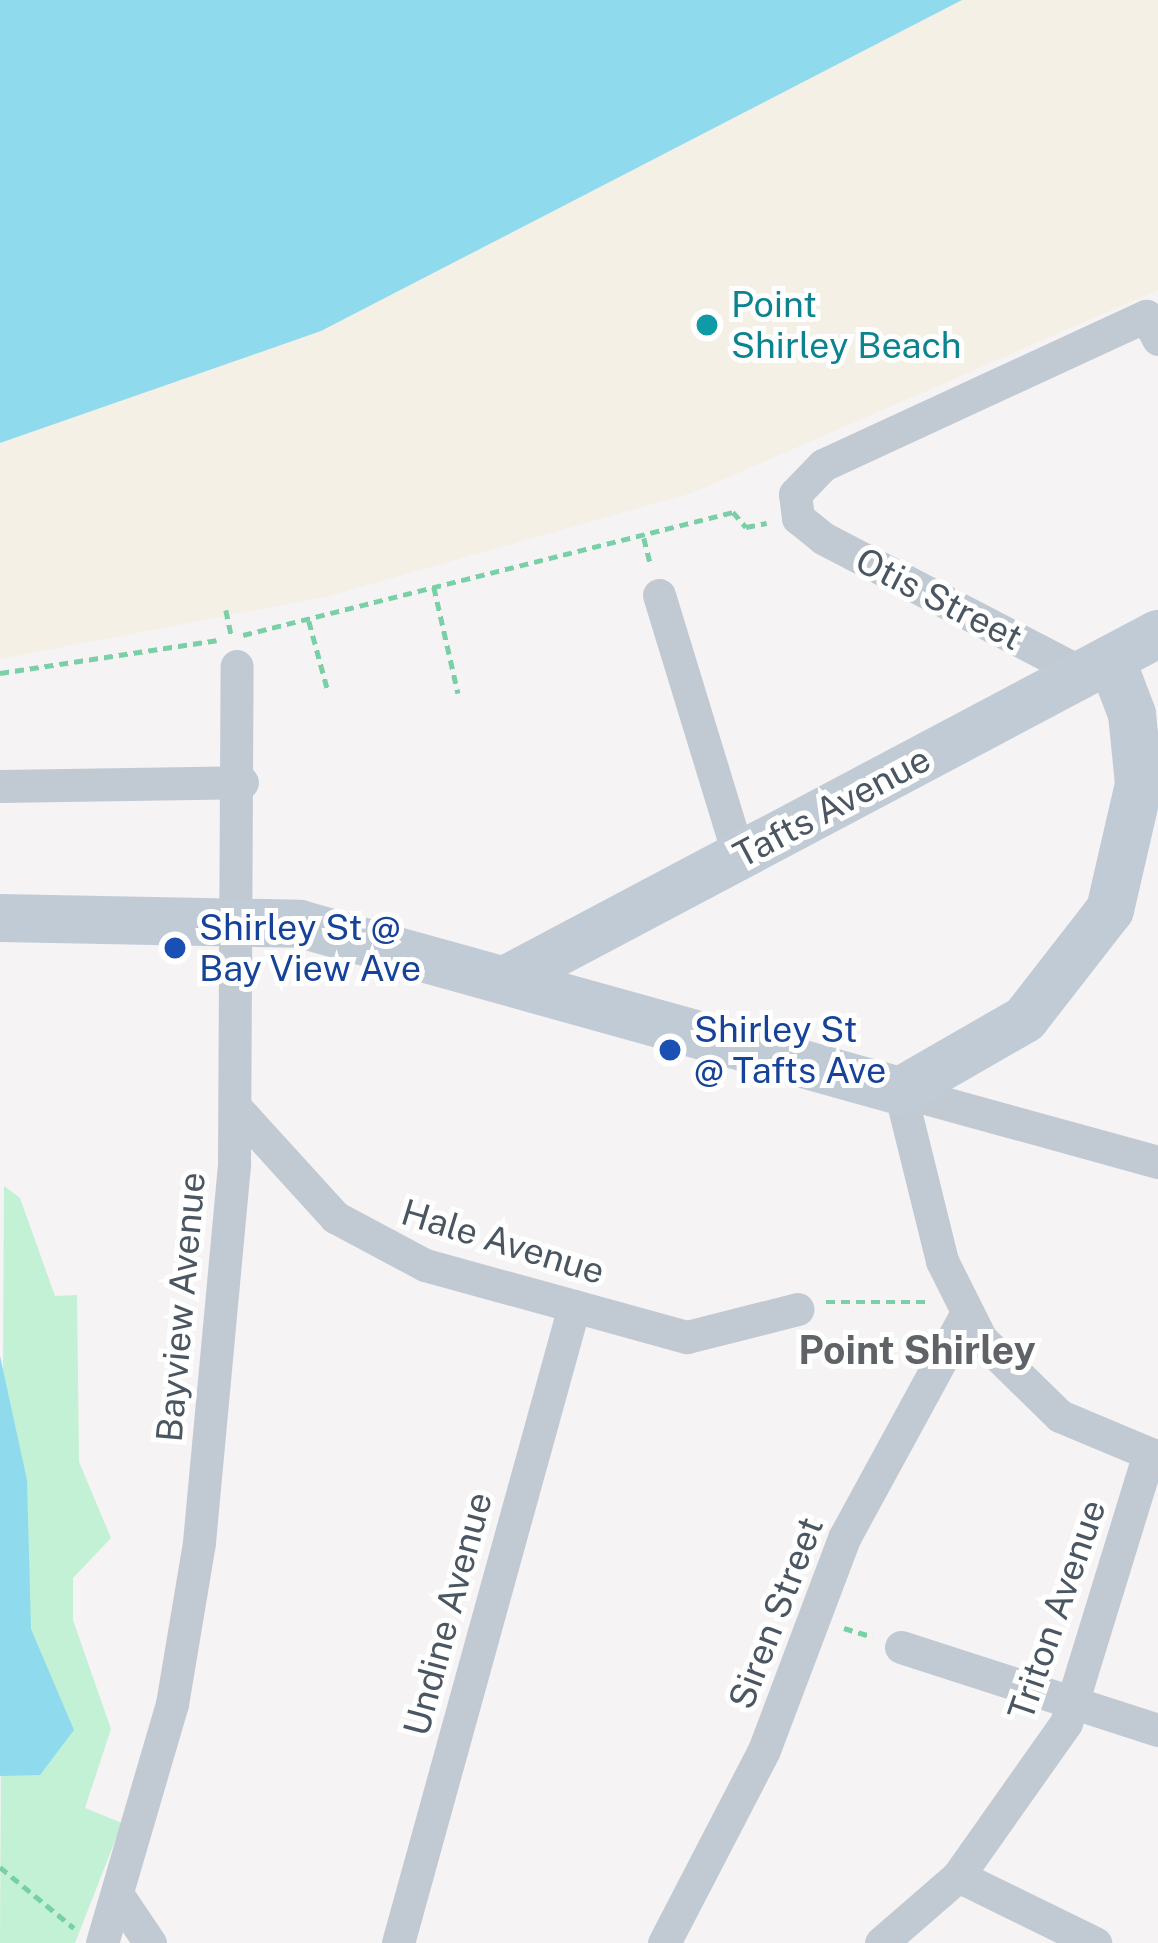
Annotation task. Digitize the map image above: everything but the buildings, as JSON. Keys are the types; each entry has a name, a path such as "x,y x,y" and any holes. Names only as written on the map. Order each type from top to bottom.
{"main road":[{"name":"Tafts Avenue","path":"505,980 739,856 1120,685 1158,634"},
{"path":"0,918 300,924 900,1091 1007,1033 1099,930 1136,825 1120,685"}],"street":[{"name":"Otis Street","path":"1120,685 798,518 795,494 813,470 1152,328"},
{"path":"659,595 739,856"},
{"name":"Bayview Avenue","path":"102,1942 121,1900 196,1569 235,1107 242,782 234,652"},
{"path":"0,786 242,782"},
{"path":"900,1091 1158,1162"},
{"path":"900,1091 966,1314 1036,1398 1154,1456"},
{"name":"Hale Avenue","path":"235,1107 369,1241 574,1306 697,1338 798,1309"},
{"name":"Undine Avenue","path":"398,1943 574,1306"},
{"name":"Siren Street","path":"664,1943 764,1750 836,1556 966,1314"},
{"name":"Triton Avenue","path":"881,1943 958,1876 1074,1703 1154,1456"},
{"path":"901,1647 1158,1730"},
{"path":"958,1876 1095,1943"},
{"path":"121,1900 150,1943"}],"path":[{"path":"0,673 234,652 309,620 733,512 746,527"},
{"path":"434,587 458,693"},
{"path":"226,610 234,652"},
{"path":"309,620 328,691"},
{"path":"798,1309 925,1302"},
{"path":"0,1867 102,1942"}],"green space":[{"path":"4,1186 20,1198 55,1296 77,1295 79,1462 111,1538 73,1578 73,1620 111,1729 85,1808 122,1823 75,1943 0,1943"}],"sand":[{"name":"Point Shirley Beach","path":"962,0 1158,0 1158,290 692,493 325,597 0,659 0,443 321,331"}],"water":[{"path":"0,0 962,0 321,331 0,443"},
{"path":"0,1356 27,1480 31,1629 74,1730 40,1775 0,1776"}],"place":[{"name":"Point Shirley Beach","path":"707,325"},
{"name":"Shirley St @ Bay View Ave","path":"175,948"},
{"name":"Shirley St @ Tafts Ave","path":"670,1050"}],"district":[{"name":"Point Shirley","path":"917,1350"}]}
